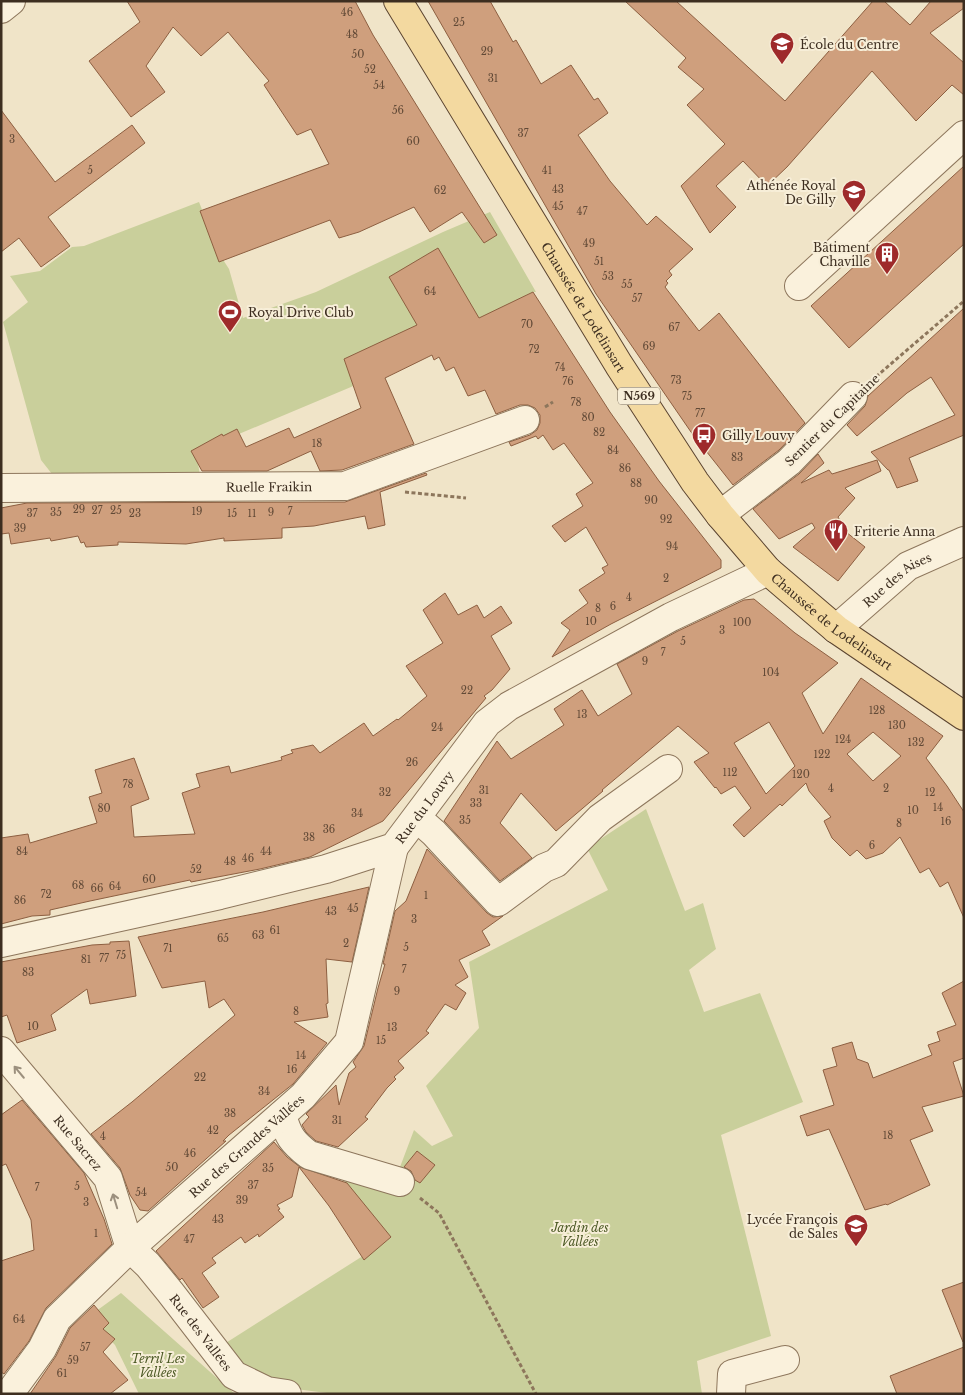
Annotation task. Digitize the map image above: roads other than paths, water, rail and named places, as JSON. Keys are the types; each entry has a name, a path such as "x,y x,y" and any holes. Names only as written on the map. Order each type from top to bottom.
{"main road":[{"name":"Chaussée de Lodelinsart","path":"398,1 619,366 695,482 720,515 768,571 836,629 964,716"}],"street":[{"path":"1,9 11,1"},
{"path":"799,286 964,135"},
{"name":"Sentier du Capitaine","path":"720,515 789,462 853,396"},
{"name":"Ruelle Fraikin","path":"2,486 345,486 524,420"},
{"name":"Rue des Aises","path":"836,629 908,566 964,541"},
{"name":"Rue du Louvy","path":"1,943 220,895 326,869 394,847 487,723 509,706 671,617 768,571"},
{"path":"417,818 434,833 489,909 544,868 556,863 600,818 668,769"},
{"name":"Rue des Grandes Vallées","path":"9,1394 42,1349 57,1319 130,1248 303,1096 349,1042 394,847"},
{"name":"Rue Sacrez","path":"1,1051 108,1178 130,1248"},
{"path":"282,1115 287,1134 309,1155 400,1182"},
{"name":"Rue des Vallées","path":"130,1248 148,1265 234,1375 267,1391 287,1394"},
{"path":"731,1394 732,1374 785,1360"}],"place":[{"name":"École du Centre","path":"782,65"},
{"name":"Athénée Royal De Gilly","path":"854,213"},
{"name":"Bâtiment Chaville","path":"887,275"},
{"name":"Royal Drive Club","path":"230,333"},
{"name":"Gilly Louvy","path":"704,456"},
{"name":"Friterie Anna","path":"836,552"},
{"name":"Lycée François de Sales","path":"856,1247"}],"park label":[{"name":"Jardin des Vallées","path":"580,1234"},
{"name":"Terril Les Vallées","path":"158,1365"}]}
